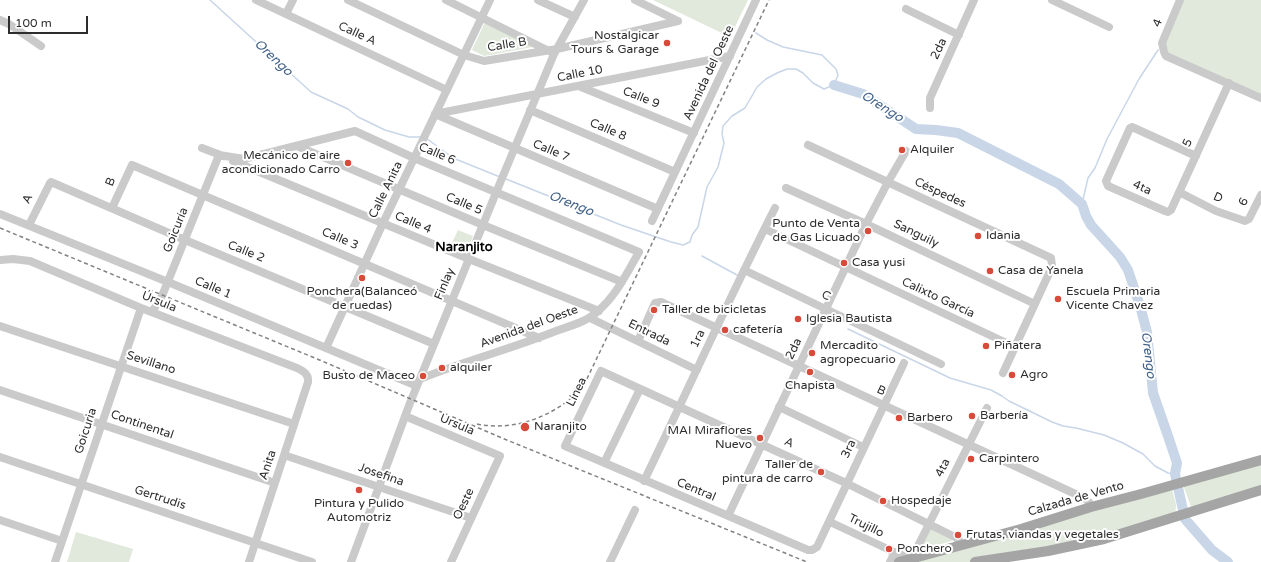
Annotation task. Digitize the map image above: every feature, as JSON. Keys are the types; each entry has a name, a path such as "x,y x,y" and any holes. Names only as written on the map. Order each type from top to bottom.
{"main road":[{"name":"Calzada de Vento","path":"899,562 1021,529 1092,507 1261,460"},
{"path":"975,562 1048,551 1104,539 1198,511 1261,490"}],"street":[{"name":"Calle A","path":"256,0 447,90"},
{"path":"286,14 293,0"},
{"name":"Calle B","path":"348,0 464,54 484,61 553,51 678,22 635,0"},
{"path":"446,0 553,51"},
{"name":"Calle Anita","path":"326,348 383,223 490,0"},
{"path":"538,0 575,17"},
{"name":"Finlay","path":"351,562 418,382 507,165 538,94 553,51 584,0"},
{"name":"Avenida del Oeste","path":"652,221 756,0"},
{"name":"2da","path":"930,108 930,98 974,0"},
{"path":"1052,0 1071,4 1108,28"},
{"name":"4","path":"1180,0 1162,43 1166,56 1229,83"},
{"path":"906,10 959,35"},
{"path":"0,20 9,24 41,46"},
{"name":"Calle 10","path":"435,114 730,56"},
{"path":"1229,83 1261,98"},
{"name":"5","path":"1168,212 1171,210 1229,83"},
{"name":"Calle 9","path":"580,86 694,132"},
{"name":"Calle 8","path":"530,110 675,172"},
{"name":"Calle 7","path":"435,114 514,149 658,209"},
{"name":"4ta","path":"1168,212 1108,186 1107,184 1106,181 1130,128 1132,127 1196,156"},
{"name":"Calle 6","path":"219,155 244,159 355,131 414,158 639,252"},
{"name":"Céspedes","path":"808,145 1048,256 1052,261 1051,269 1035,304"},
{"name":"Calle 5","path":"298,146 399,190 622,282"},
{"path":"202,148 219,155"},
{"name":"2da","path":"728,516 866,224 906,151"},
{"name":"Goicuría","path":"152,312 162,296 168,282 219,155"},
{"name":"Calle 4","path":"219,155 469,259 599,311"},
{"name":"Calle 3","path":"132,165 539,338"},
{"name":"B","path":"112,208 132,165"},
{"name":"Calle 2","path":"50,183 51,182 185,240 434,344"},
{"name":"A","path":"28,225 50,183"},
{"name":"Sanguily","path":"786,188 1035,304"},
{"name":"D","path":"1179,192 1216,211 1245,221 1248,220"},
{"name":"6","path":"1248,220 1261,195"},
{"name":"1ra","path":"644,481 775,208"},
{"name":"Calle 1","path":"0,214 326,348 418,382"},
{"name":"Calixto García","path":"765,229 1015,347"},
{"name":"Avenida del Oeste","path":"418,382 590,318 599,311 612,296 622,282 639,252"},
{"name":"Úrsula","path":"0,260 13,259 30,261 141,308 297,368 308,376"},
{"name":"C","path":"744,270 941,364"},
{"name":"B","path":"638,341 655,303 661,302 1084,498 1092,507"},
{"path":"1003,373 1035,304"},
{"name":"Goicuria","path":"55,562 120,366 141,308"},
{"name":"Entrada","path":"590,318 697,370"},
{"name":"Sevillano","path":"0,326 294,424"},
{"name":"3ra","path":"817,547 904,362"},
{"name":"A","path":"601,371 846,483 955,537 959,540 961,545"},
{"name":"Línea","path":"565,446 601,371"},
{"name":"Anita","path":"249,562 308,382 308,376"},
{"path":"604,463 640,389"},
{"name":"Continental","path":"0,390 275,483"},
{"path":"779,407 863,447"},
{"name":"4ta","path":"910,559 930,524 987,408"},
{"name":"Ursula","path":"405,416 500,456"},
{"name":"Central","path":"565,446 808,550 812,550 817,547"},
{"name":"Josefina","path":"284,455 471,518"},
{"name":"Oeste","path":"451,562 500,456"},
{"name":"Gertrudis","path":"0,457 312,562"},
{"path":"610,562 635,510"},
{"path":"0,520 62,541"},
{"name":"Trujillo","path":"830,522 892,552 910,559"},
{"name":"Trujillo","path":"890,562 893,556 892,552"}],"shaded area":[{"path":"653,0 748,0 730,37"},
{"path":"1180,0 1261,0 1261,98 1166,56 1162,43"},
{"path":"485,22 533,47 484,56 472,50"},
{"path":"458,230 473,236 467,252 451,245"},
{"path":"1261,460 1261,490 1193,512 1182,482"},
{"path":"1171,486 1176,504 1175,518 1104,539 975,562 899,562"},
{"path":"931,528 953,538 952,541 919,550"},
{"path":"76,532 133,549 129,562 67,562"}],"waterway":[{"name":"Orengo","path":"210,0 311,92 348,109 358,117 385,130 409,137 421,137"},
{"name":"Orengo","path":"506,179 621,225 683,245 690,242 692,235 698,227 707,187 718,167 724,143 722,134 723,126 732,116 745,108 757,87 766,79 787,69 796,69 803,73 813,83 824,89 834,85 838,75 836,69 822,55 783,47 756,33"},
{"path":"1082,204 1088,178 1095,168 1107,139 1139,79 1158,50"},
{"name":"Orengo","path":"834,85 863,94 916,129 958,133 1059,184 1082,204 1091,225 1120,257 1128,270 1140,306 1147,332 1153,393 1177,463 1175,474 1185,519 1212,550 1228,562"},
{"name":"Orengo","path":"426,138 453,158 500,177"},
{"path":"702,256 737,275"},
{"path":"848,329 950,378 991,390 1009,401 1052,422 1063,426 1104,435 1123,443 1143,454 1155,466 1168,473 1175,474"}],"railway":[{"path":"477,424 506,426 535,419 561,406 583,387 769,0"},
{"path":"0,228 322,361 502,438 807,562"}],"place":[{"name":"Nostalgicar Tours & Garage","path":"667,43"},
{"name":"Alquiler","path":"902,150"},
{"name":"Mecánico de aire acondicionado Carro","path":"348,163"},
{"name":"Punto de Venta de Gas Licuado","path":"868,231"},
{"name":"Idania","path":"978,236"},
{"name":"Casa yusi","path":"844,263"},
{"name":"Casa de Yanela","path":"990,271"},
{"name":"Ponchera(Balanceó de ruedas)","path":"362,278"},
{"name":"Escuela Primaria Vicente Chavez","path":"1058,299"},
{"name":"Taller de bicicletas","path":"654,310"},
{"name":"Iglesia Bautista","path":"798,319"},
{"name":"cafetería","path":"725,330"},
{"name":"Piñatera","path":"986,346"},
{"name":"Mercadito agropecuario","path":"812,353"},
{"name":"alquiler","path":"442,368"},
{"name":"Chapista","path":"810,372"},
{"name":"Agro","path":"1012,375"},
{"name":"Busto de Maceo","path":"423,376"},
{"name":"Barbería","path":"972,416"},
{"name":"Barbero","path":"899,418"},
{"name":"Naranjito","path":"525,427"},
{"name":"MAI Miraflores Nuevo","path":"760,438"},
{"name":"Carpintero","path":"971,459"},
{"name":"Taller de pintura de carro","path":"821,472"},
{"name":"Pintura y Pulido Automotriz","path":"359,490"},
{"name":"Hospedaje","path":"883,501"},
{"name":"Frutas, viandas y vegetales","path":"958,535"},
{"name":"Ponchero","path":"889,549"}],"district":[{"name":"Naranjito","path":"464,248"}]}
